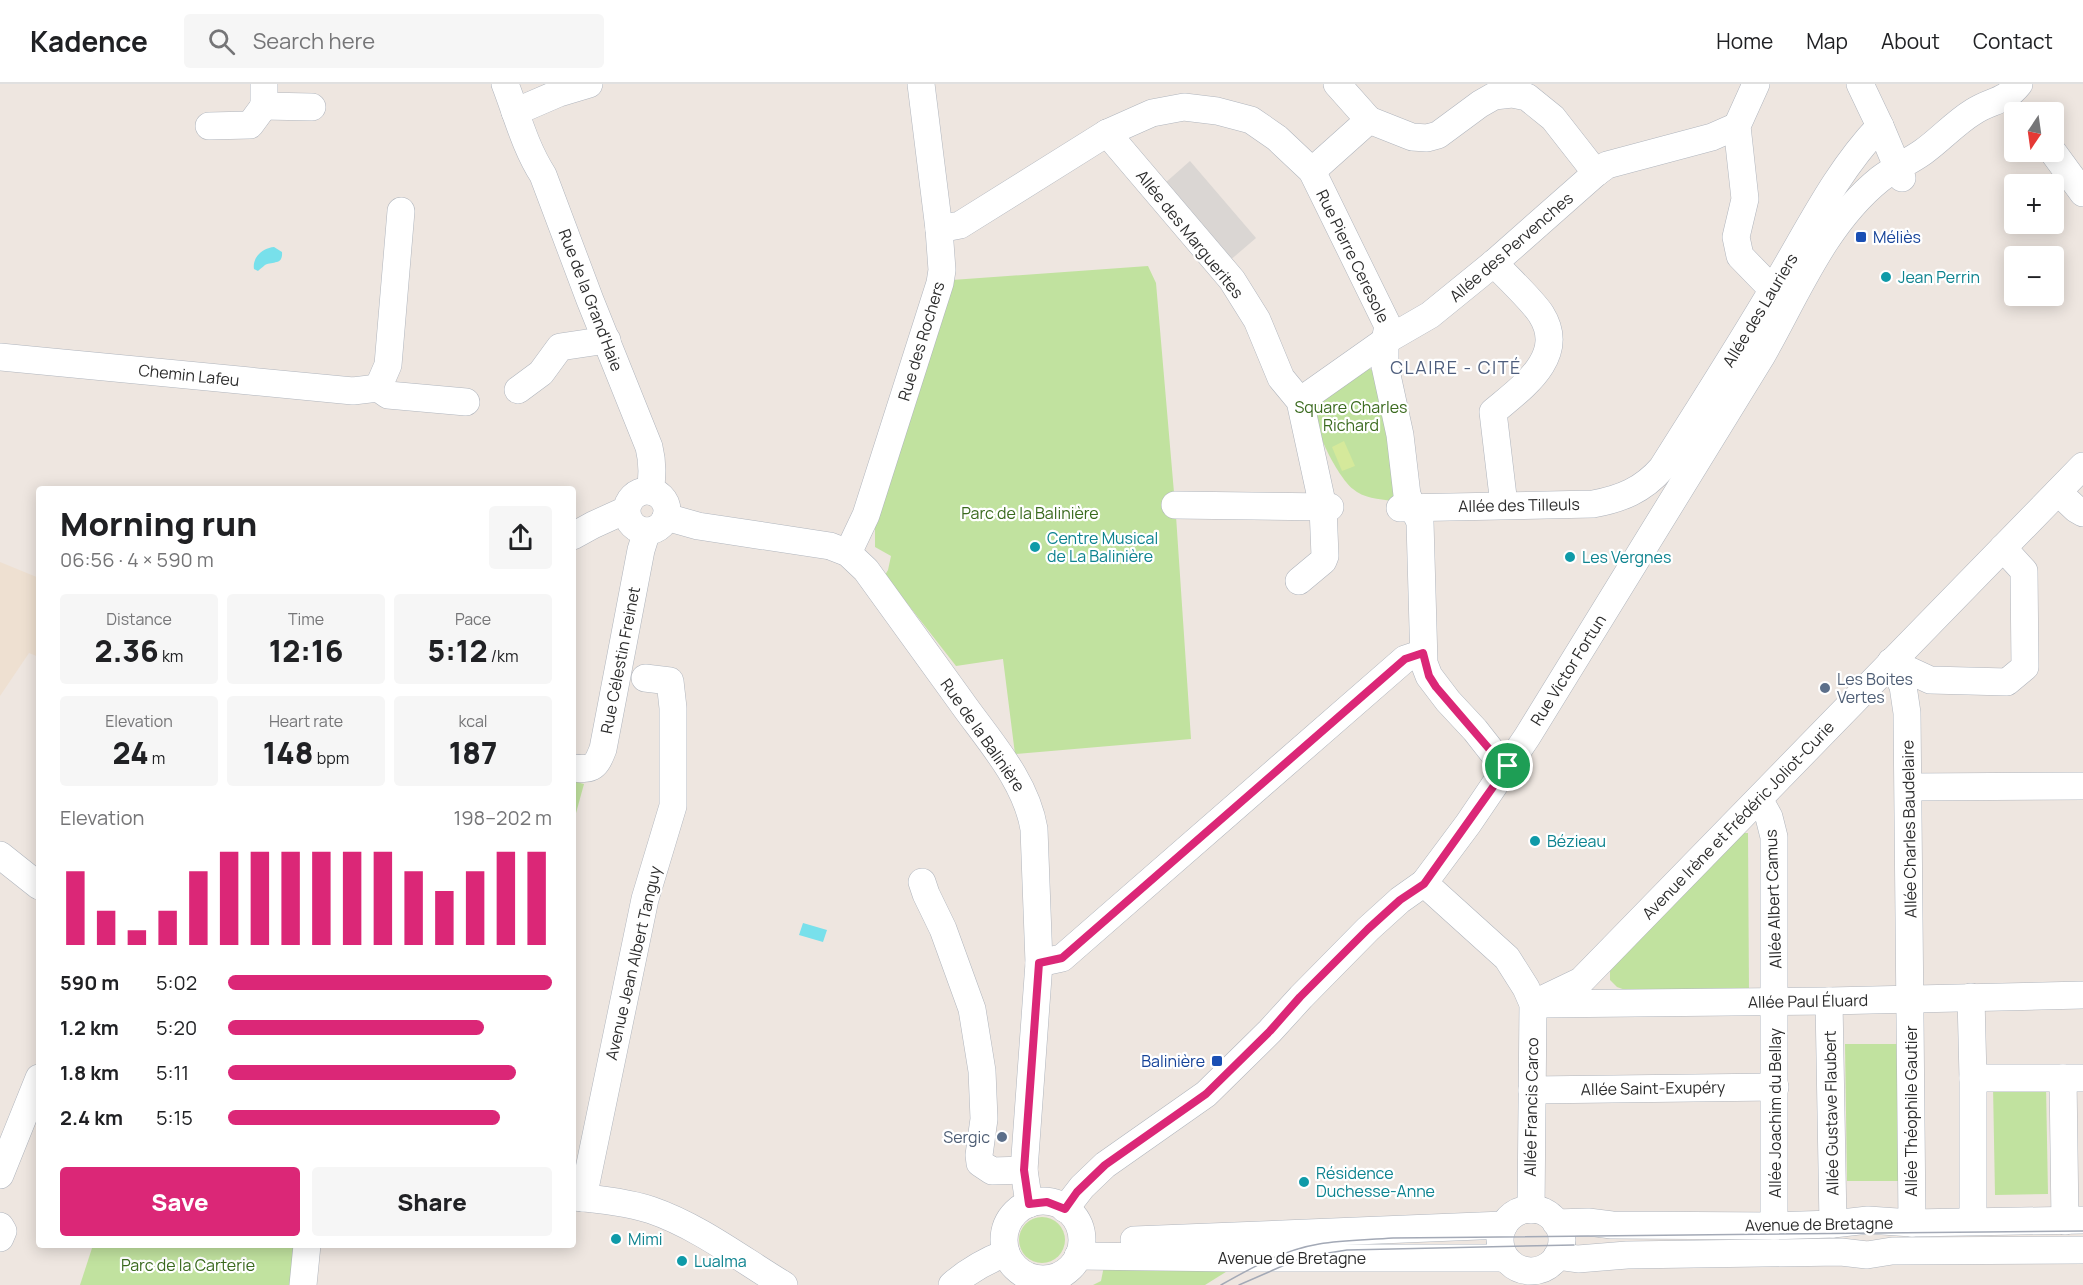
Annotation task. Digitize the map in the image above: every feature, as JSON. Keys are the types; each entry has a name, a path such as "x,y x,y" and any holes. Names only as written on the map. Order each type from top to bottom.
{"street":[{"name":"Rue de la Grand'Haie","path":"505,84 519,125 543,175 649,447 653,476 650,491"},
{"path":"515,112 559,93 589,84"},
{"name":"Rue des Rochers","path":"848,553 866,515 935,303 942,270 921,84"},
{"path":"1337,84 1369,120 1412,137 1427,138 1438,135 1494,96 1512,94 1527,97 1553,118 1596,173"},
{"path":"1756,84 1737,126 1745,199 1736,237 1740,256 1780,301"},
{"path":"1860,84 1900,172"},
{"path":"209,126 250,125 264,95 312,106"},
{"name":"Rue Victor Fortun","path":"1065,1209 1077,1192 1105,1165 1206,1094 1368,929 1400,900 1424,884 1508,766 1780,301 1806,298 1831,261 1900,172 1922,153 1973,111 2018,97"},
{"name":"Rue Pierre Ceresole","path":"939,229 960,225 1107,133 1152,113 1184,107 1217,111 1251,120 1277,138 1312,171 1388,326 1385,341 1385,366 1400,435 1407,495 1406,508 1420,522 1423,653 1429,676 1497,758 1508,766"},
{"path":"1312,171 1369,120"},
{"name":"Allée des Pervenches","path":"1300,401 1385,341 1430,315 1607,165 1712,136 1737,126"},
{"name":"Allée des Lauriers","path":"1636,491 1646,485 1662,468 1780,301 1844,168 1880,126"},
{"name":"Allée des Marguerites","path":"1107,133 1232,280 1257,320 1281,378 1300,401 1327,507 1325,556 1323,561 1299,581"},
{"path":"2060,162 2083,193"},
{"path":"378,387 388,365 401,211"},
{"path":"1494,263 1541,315 1548,336 1548,353 1539,370 1493,412 1504,505"},
{"path":"518,390 541,374 560,347 607,340"},
{"name":"Chemin Lafeu","path":"0,357 353,391 378,387 388,395 466,402"},
{"name":"Avenue Irène et Frédéric Joliot-Curie","path":"1533,1004 1581,981 2083,466"},
{"path":"650,491 662,498 667,510 656,524 635,528 630,523 626,510 628,504 636,494 650,491"},
{"name":"Allée des Tilleuls","path":"1406,508 1593,504 1623,497 1636,491"},
{"path":"2058,492 2083,513"},
{"path":"1175,505 1327,507"},
{"path":"576,534 626,510"},
{"name":"Rue de la Balinière","path":"656,524 698,526 830,546 848,553 866,570 992,744 1025,795 1032,813 1034,829 1039,963 1024,1170 1029,1204"},
{"name":"Rue Célestin Freinet","path":"576,768 589,769 597,764 603,749 641,550 656,524"},
{"path":"1891,662 1930,680 2007,682 2025,667 2024,571 2003,548"},
{"path":"1039,963 1062,958 1405,659 1423,653"},
{"name":"Allée Charles Baudelaire","path":"1891,662 1904,686 1907,713 1910,787 1911,999"},
{"name":"Avenue Jean Albert Tanguy","path":"578,1197 645,899 673,806 673,708 670,681 645,678"},
{"path":"1910,787 2083,786"},
{"name":"Allée Albert Camus","path":"1759,799 1769,817 1774,837 1775,1001"},
{"path":"0,855 36,884"},
{"path":"922,882 943,929 972,1010 982,1071 984,1119 980,1163 992,1171 1024,1170"},
{"path":"1424,884 1507,958 1533,1004"},
{"name":"Allée Paul Éluard","path":"1533,1004 1829,1001 2083,995"},
{"path":"1971,997 1973,1221"},
{"name":"Allée Théophile Gautier","path":"1911,999 1912,1223"},
{"name":"Allée Joachim du Bellay","path":"1774,1226 1775,1001"},
{"name":"Allée Gustave Flaubert","path":"1829,1001 1833,1224"},
{"name":"Allée Francis Carco","path":"1531,1210 1533,1004"},
{"path":"1973,1078 2073,1078 2074,1221"},
{"name":"Allée Saint-Exupéry","path":"1532,1090 1775,1087"},
{"path":"0,1175 28,1138 36,1094"},
{"path":"578,1197 624,1203 664,1215 702,1234 784,1285"},
{"path":"1047,1202 1065,1209 1078,1224 1080,1247 1068,1270 1053,1282 1026,1275 1015,1267 1006,1253 1004,1242 1007,1227 1018,1211 1029,1204 1047,1202"},
{"path":"1531,1210 1544,1213 1556,1223 1562,1239 1557,1256 1545,1268 1530,1278 1505,1258 1500,1242 1504,1225 1512,1216 1531,1210"},
{"name":"Avenue de Bretagne","path":"1556,1223 1774,1226 1868,1220 1912,1223 2074,1221"},
{"name":"Avenue de Bretagne","path":"1080,1247 1101,1241 1504,1225"},
{"path":"0,1226 3,1231 0,1238"},
{"name":"Avenue de Bretagne","path":"1080,1247 1237,1258 1505,1258"},
{"path":"303,1285 307,1248"},
{"name":"Avenue de Bretagne","path":"1557,1256 1578,1259 1627,1255 1830,1252 1867,1255 1892,1251 2083,1250"},
{"path":"952,1285 983,1262 1006,1253"}],"shaded area":[{"path":"1190,161 1256,238 1221,268 1156,191"},
{"path":"0,562 36,577 36,656 29,653 0,696"}],"green space":[{"name":"Parc de la Balinière","path":"1148,266 1156,283 1176,516 1191,739 1015,754 1003,659 956,666 885,575 891,556 875,547 875,521 952,280"},
{"name":"Square Charles Richard","path":"1365,365 1377,374 1397,491 1392,501 1361,494 1347,483 1332,461 1316,422 1315,410 1320,398"},
{"path":"1344,441 1355,466 1342,471 1332,447"},
{"path":"576,782 584,784 576,813"},
{"path":"1738,833 1748,833 1749,992 1628,991 1617,987 1610,980 1613,963"},
{"path":"1845,1044 1901,1044 1902,1181 1847,1181"},
{"path":"2046,1085 2048,1194 1995,1195 1993,1086"},
{"path":"1042,1217 1058,1224 1065,1240 1058,1256 1042,1263 1026,1256 1019,1240 1026,1224"},
{"name":"Parc de la Carterie","path":"92,1248 297,1248 293,1285 80,1285"},
{"path":"1105,1261 1229,1270 1205,1285 1093,1285 1101,1281"}],"water":[{"path":"274,247 282,252 281,259 265,265 258,271 254,269 259,254"},
{"path":"803,923 827,930 823,942 799,935"}],"tram line":[{"path":"1221,1285 1280,1255 1319,1244 1356,1240 2083,1231"},
{"path":"1239,1285 1303,1257 1347,1250 1574,1245"}],"place":[{"name":"Méliès","path":"1861,237"},
{"name":"Jean Perrin","path":"1886,277"},
{"name":"Centre Musical de La Balinière","path":"1035,547"},
{"name":"Les Vergnes","path":"1570,557"},
{"name":"Les Boites Vertes","path":"1825,688"},
{"name":"Bézieau","path":"1535,841"},
{"name":"Balinière","path":"1217,1061"},
{"name":"Sergic","path":"1002,1137"},
{"name":"Résidence Duchesse-Anne","path":"1304,1182"},
{"name":"Mimi","path":"616,1239"},
{"name":"Lualma","path":"682,1261"}],"district":[{"name":"CLAIRE - CITÉ","path":"1456,367"}],"route":[{"path":"1423,653 1424,663 1436,687 1497,758 1508,766 1424,884 1400,900 1368,929 1206,1094 1120,1152 1077,1192 1065,1209 1047,1202 1029,1204 1024,1170 1039,963 1062,958 1405,659 1423,653"}]}
